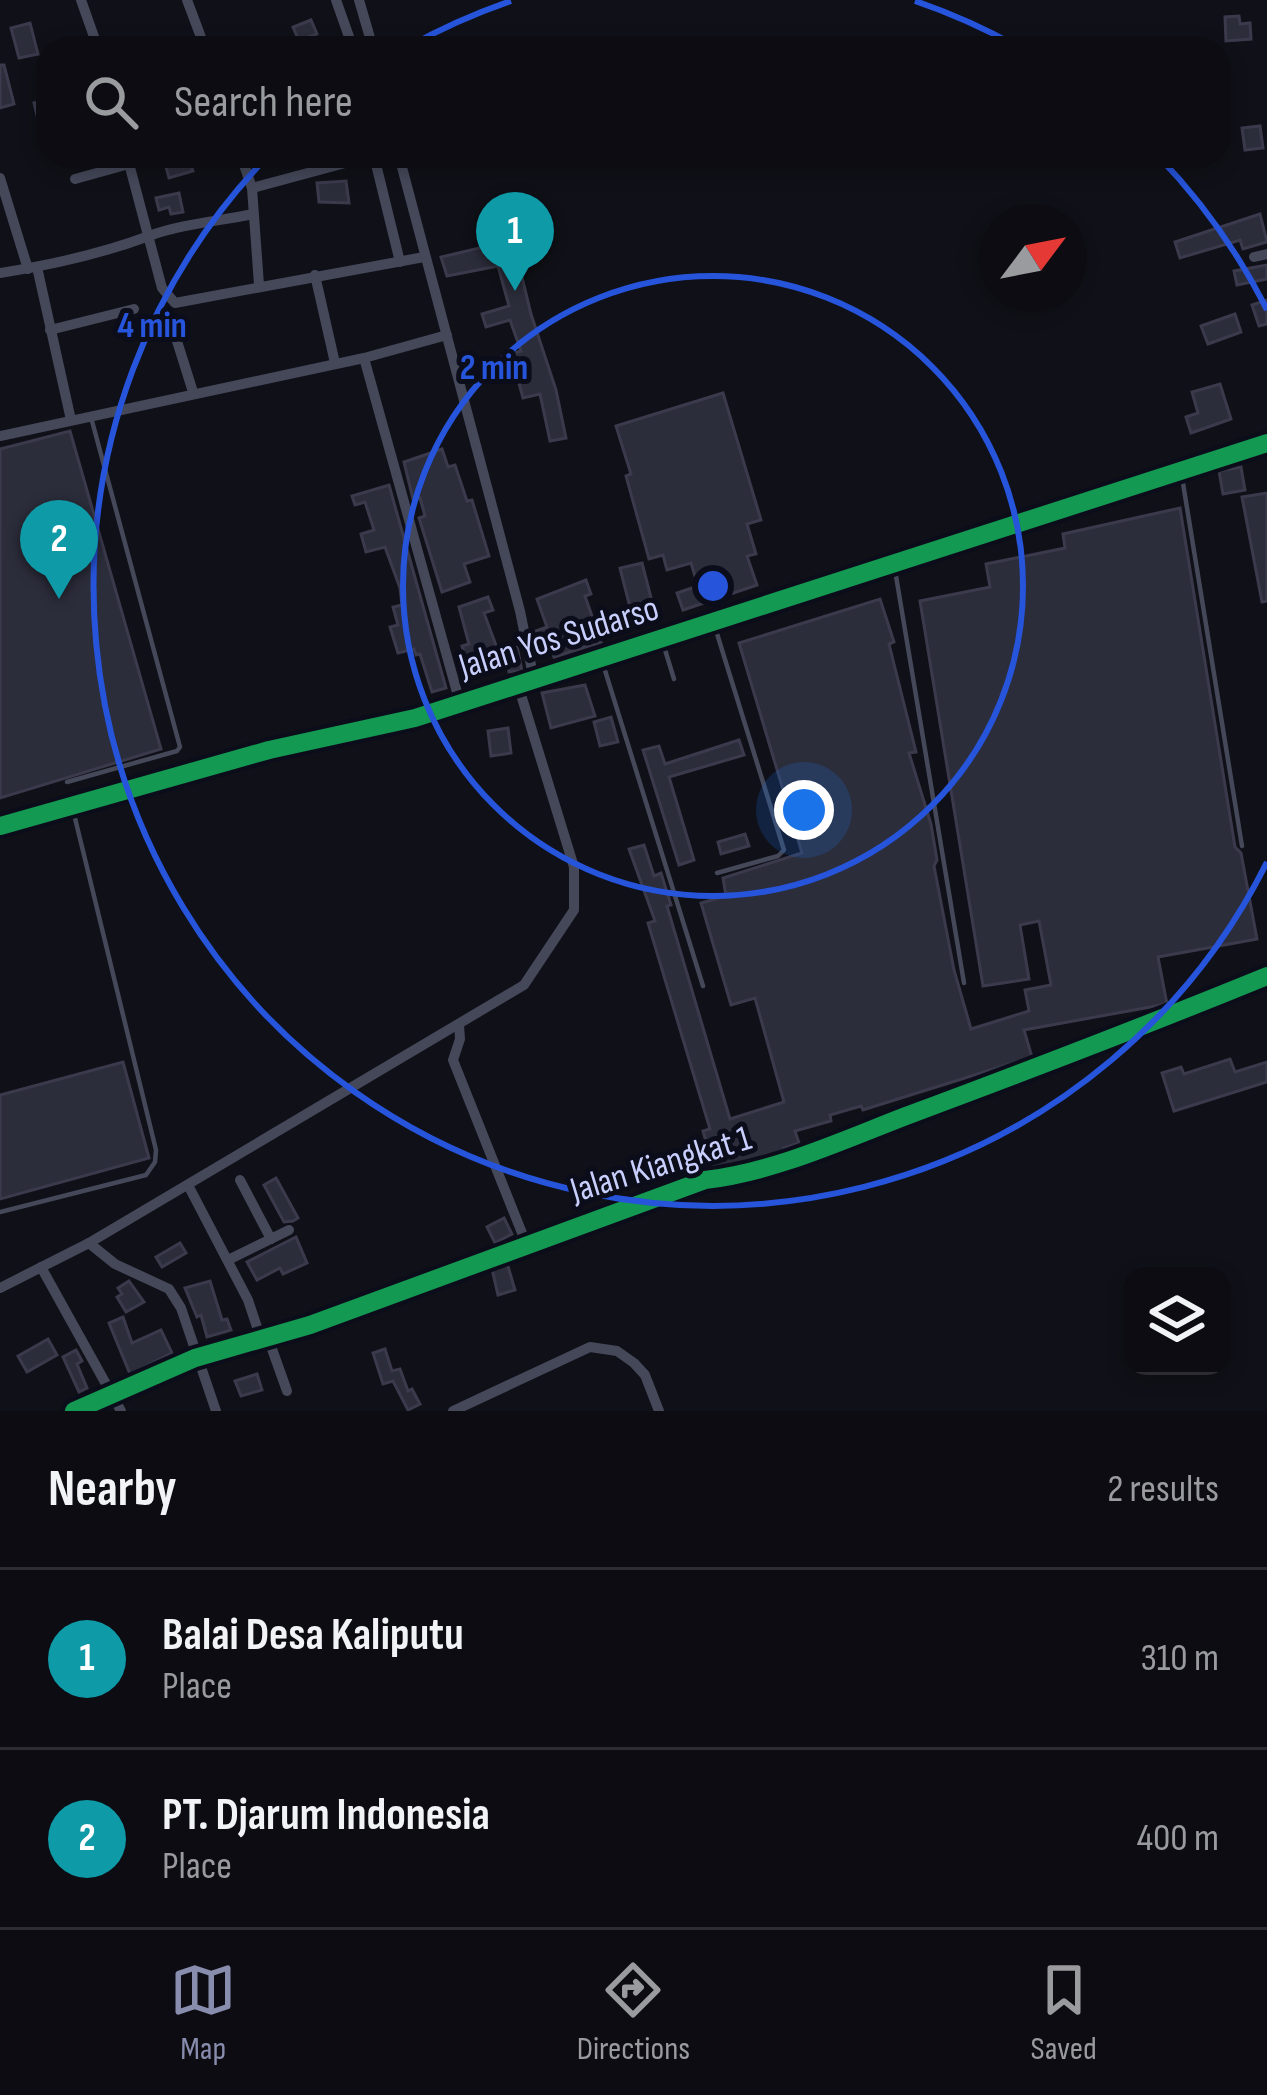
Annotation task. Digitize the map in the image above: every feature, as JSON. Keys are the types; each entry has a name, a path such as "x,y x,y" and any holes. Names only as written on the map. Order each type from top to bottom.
{"street":[{"path":"81,0 94,36"},
{"path":"187,0 200,36"},
{"path":"336,0 349,36"},
{"path":"359,0 370,36"},
{"path":"75,178 104,168"},
{"path":"130,168 162,288 175,303 424,256"},
{"path":"246,168 252,188 259,285"},
{"path":"252,188 327,168"},
{"path":"375,168 400,262"},
{"path":"0,1288 89,1243 524,985 574,910 574,867 526,682 448,335 402,168"},
{"path":"0,178 50,330 70,420"},
{"path":"0,273 253,214"},
{"path":"315,275 335,362"},
{"path":"50,330 134,309"},
{"path":"171,322 193,392"},
{"path":"0,436 364,358 448,335"},
{"path":"364,358 460,703"},
{"name":"Jalan Yos Sudarso","path":"0,826 269,750 415,718 1267,443"},
{"name":"Jalan Kiangkat 1","path":"74,1411 195,1358 310,1325 705,1180 738,1176 842,1140 1267,976"},
{"path":"459,1025 453,1060 526,1243"},
{"path":"240,1180 271,1239"},
{"path":"188,1185 248,1300 287,1391"},
{"path":"228,1260 289,1230"},
{"path":"89,1243 128,1272 169,1289 181,1308 216,1411"},
{"path":"41,1267 122,1411"},
{"path":"453,1411 484,1405 590,1347 617,1351 634,1364 645,1376 659,1411"}],"lane":[{"path":"67,782 177,752 180,747 90,416"},
{"path":"1181,472 1242,847"},
{"path":"894,565 964,983"},
{"path":"714,624 784,850 778,856 717,873"},
{"path":"662,640 674,679"},
{"path":"601,658 703,986"},
{"path":"0,1212 146,1175 155,1162 72,805"}],"building":[{"path":"1239,16 1240,24 1250,23 1251,39 1231,41 1226,36 1225,17"},
{"path":"311,20 317,34 297,36 293,27"},
{"path":"30,23 36,54 19,58 11,28"},
{"path":"0,65 4,65 14,104 0,108"},
{"path":"1260,126 1263,148 1245,150 1242,128"},
{"path":"166,168 193,171 169,178"},
{"path":"346,181 349,203 319,202 317,183"},
{"path":"179,193 183,212 171,214 169,207 159,210 156,198"},
{"path":"1260,214 1267,242 1243,249 1240,240 1180,258 1175,242"},
{"path":"513,240 566,438 550,441 540,394 523,398 511,354 521,351 510,320 486,327 482,314 509,306 498,266 447,276 441,257"},
{"path":"1267,265 1267,279 1237,285 1234,271"},
{"path":"1267,300 1267,324 1259,326 1252,305"},
{"path":"1235,314 1241,332 1208,344 1201,326"},
{"path":"1220,384 1231,419 1191,433 1186,417 1198,413 1192,392"},
{"path":"723,393 761,520 747,524 756,554 747,556 757,585 683,610 677,593 698,586 691,563 667,570 663,555 649,559 616,426"},
{"path":"70,431 161,749 0,798 0,449"},
{"path":"442,449 448,467 455,465 467,501 472,500 489,556 464,564 470,582 442,592 419,518 425,516 420,498 413,499 404,462"},
{"path":"1241,467 1245,490 1223,494 1219,471"},
{"path":"389,485 446,688 432,692 420,654 414,649 398,653 390,627 398,625 393,607 402,605 400,588 385,547 366,552 361,534 374,530 365,502 355,505 352,496"},
{"path":"1267,493 1267,601 1262,602 1242,497"},
{"path":"1180,508 1235,847 1241,853 1257,939 1158,957 1167,1004 1024,1030 1032,1057 863,1110 861,1106 830,1115 831,1121 795,1131 799,1143 785,1151 714,1169 703,1131 710,1129 648,923 655,921 629,849 644,845 654,876 661,873 730,1119 784,1102 755,998 731,1005 701,903 726,896 723,878 802,853 739,643 880,599 894,642 889,644 916,752 909,753 931,824 954,970 971,1029 1029,1011 1025,990 1051,985 1039,921 1020,925 1029,979 983,986 920,601 990,587 986,564 1065,548 1063,534"},
{"path":"642,563 656,617 634,623 620,568"},
{"path":"586,580 591,594 585,596 601,642 554,657 550,645 542,647 536,631 547,627 537,599"},
{"path":"488,597 493,610 484,613 497,648 484,652 491,672 478,676 475,666 461,671 458,659 465,656 462,646 469,644 459,607"},
{"path":"517,647 522,671 509,672 506,648"},
{"path":"585,685 595,716 551,728 542,693"},
{"path":"611,717 618,742 600,746 594,722"},
{"path":"508,728 511,753 491,756 488,731"},
{"path":"739,740 744,755 669,777 694,860 679,865 643,750 659,746 665,764"},
{"path":"745,834 749,846 721,854 718,842"},
{"path":"1230,1059 1235,1072 1267,1062 1267,1082 1174,1111 1162,1073 1181,1067 1184,1074"},
{"path":"123,1062 149,1158 0,1199 0,1095"},
{"path":"276,1178 298,1218 293,1221 284,1222 264,1185"},
{"path":"504,1218 512,1234 495,1243 487,1227"},
{"path":"296,1237 307,1263 283,1274 280,1268 257,1280 247,1262"},
{"path":"180,1243 186,1253 162,1267 156,1257"},
{"path":"507,1263 515,1290 498,1295 492,1269"},
{"path":"129,1281 144,1302 126,1312 117,1297 122,1294 118,1288"},
{"path":"210,1281 222,1320 227,1319 231,1330 207,1337 185,1288"},
{"path":"123,1317 132,1343 161,1330 172,1353 130,1374 109,1323"},
{"path":"48,1339 57,1355 27,1372 18,1356"},
{"path":"385,1349 392,1371 400,1369 408,1391 412,1389 420,1404 408,1410 393,1381 383,1384 373,1353"},
{"path":"76,1350 87,1388 79,1392 63,1357"},
{"path":"257,1374 262,1390 241,1396 235,1381"}],"cycle path":[{"path":"0,826 269,750 415,718 1267,443"},
{"path":"74,1411 195,1358 310,1325 705,1180 807,1154 1267,976"}],"place":[{"name":"Balai Desa Kaliputu","path":"515,291"},
{"name":"PT. Djarum Indonesia","path":"59,599"}]}
